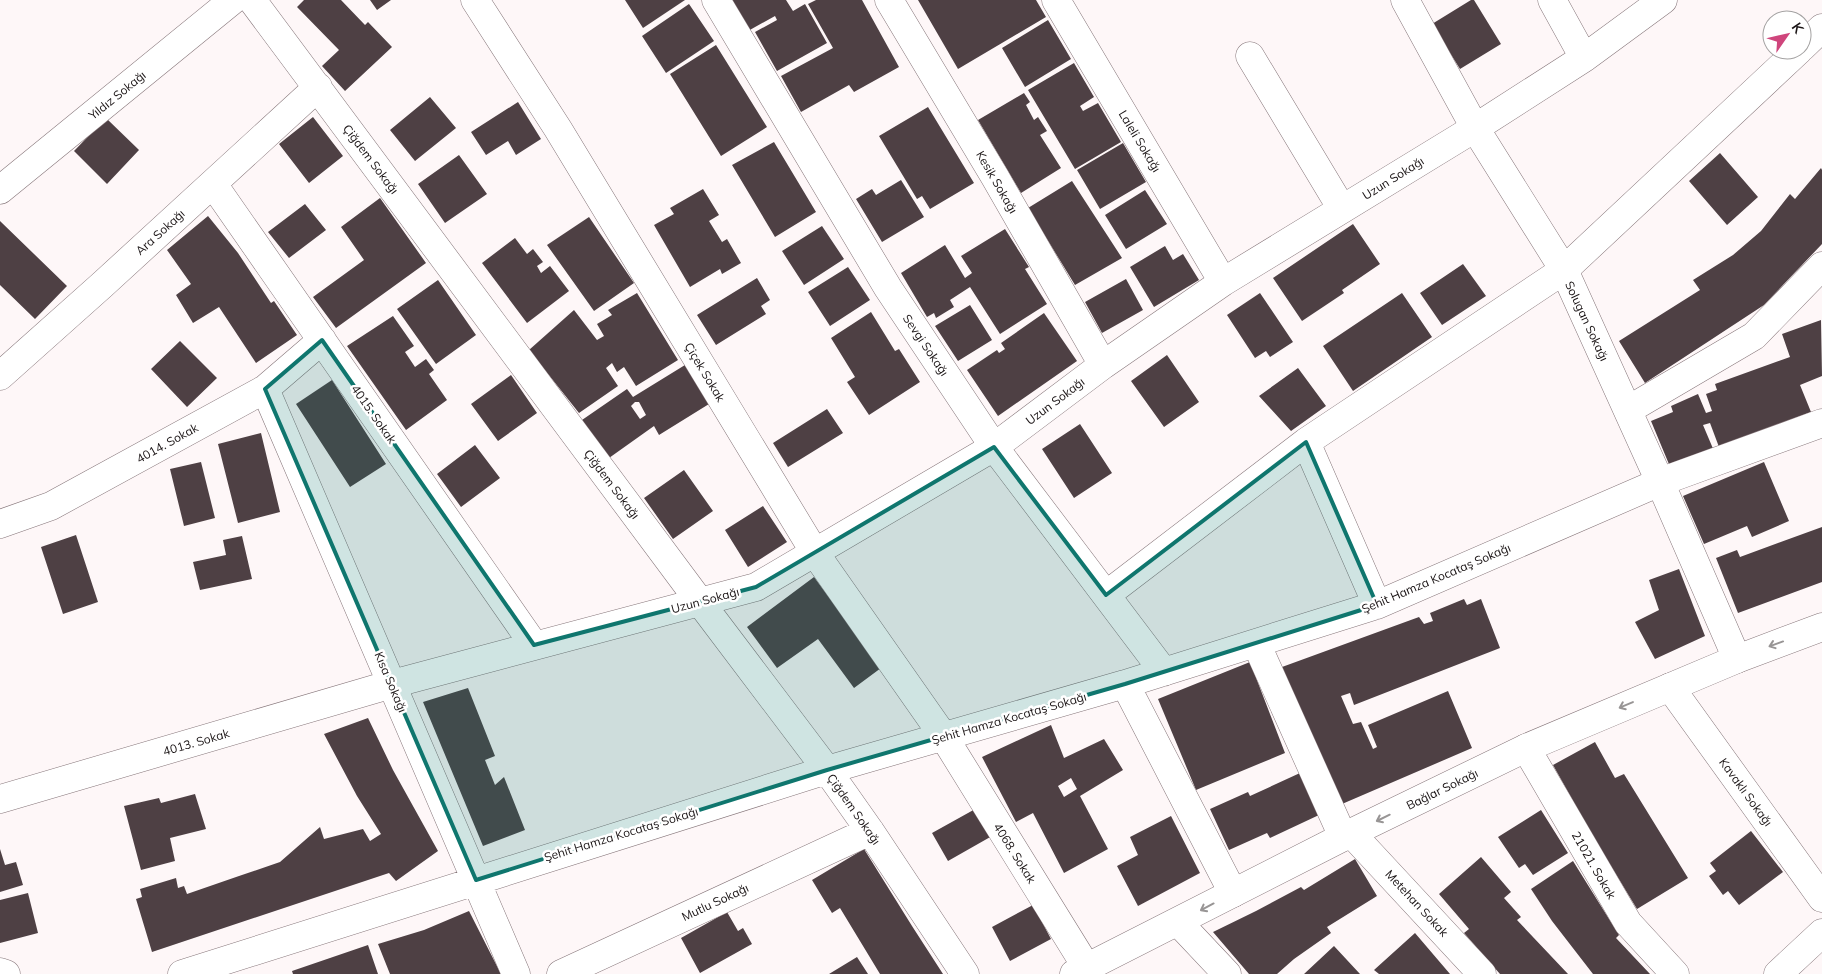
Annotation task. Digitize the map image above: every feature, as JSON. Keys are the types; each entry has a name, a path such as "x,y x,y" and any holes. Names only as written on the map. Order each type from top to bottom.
{"street":[{"name":"Yıldız Sokağı","path":"0,190 234,0"},
{"name":"Çiğdem Sokağı","path":"252,0 827,770 966,974"},
{"name":"Çiçek Sokak","path":"475,0 558,128 815,553 944,737"},
{"name":"Sevgi Sokağı","path":"716,0 888,288 994,447 1164,672"},
{"name":"Kesik Sokağı","path":"889,0 1000,185 1103,365"},
{"name":"Laleli Sokağı","path":"1056,0 1223,282"},
{"name":"Solugan Sokağı","path":"1405,0 1475,128 1564,270 1628,410 1737,659"},
{"path":"1552,0 1584,58"},
{"name":"Uzun Sokağı","path":"392,684 756,587 994,447 1103,365 1223,282 1475,128 1584,58 1664,0"},
{"path":"1812,38 1822,28"},
{"path":"1250,56 1342,209"},
{"path":"1106,594 1306,442 1564,270 1787,60"},
{"name":"Ara Sokağı","path":"0,376 318,87"},
{"name":"4015. Sokak","path":"213,184 534,645"},
{"path":"1628,410 1754,336 1821,269"},
{"name":"4014. Sokak","path":"0,524 51,506 265,389 322,340"},
{"name":"Kısa Sokağı","path":"265,389 516,974"},
{"name":"Şehit Hamza Kocataş Sokağı","path":"182,974 827,770 1125,684 1377,605 1660,482 1822,423"},
{"path":"1306,442 1377,605"},
{"name":"Bağlar Sokağı","path":"1080,971 1347,835 1526,748 1737,659 1821,629"},
{"name":"Metehan Sokak","path":"1256,643 1347,835 1482,974"},
{"name":"4013. Sokak","path":"0,799 392,684"},
{"path":"1125,684 1233,892"},
{"name":"Kavaklı Sokağı","path":"1670,687 1822,898"},
{"name":"4068. Sokak","path":"944,737 1080,971"},
{"name":"21021. Sokak","path":"1526,748 1628,924 1675,974"},
{"name":"Mutlu Sokağı","path":"561,974 602,965 870,831"},
{"path":"1178,922 1227,974"},
{"path":"1778,974 1822,933"},
{"path":"0,972 6,974"}],"highlighted area":[{"path":"322,340 534,645 756,587 994,447 1106,595 1306,442 1377,605 1125,684 827,770 476,880 265,389"}],"building":[{"path":"304,0 341,0 365,25 368,22 392,47 345,91 322,66 339,50 297,7"},
{"path":"370,0 391,0 377,10"},
{"path":"625,0 685,0 643,28"},
{"path":"730,0 786,0 793,11 805,4 827,43 777,71 755,32 777,20 775,16 748,31"},
{"path":"816,0 862,0 899,67 854,92 849,85 801,112 781,76 833,48 808,4"},
{"path":"918,0 1036,0 1046,17 958,69"},
{"path":"1474,0 1501,44 1460,69 1432,24"},
{"path":"689,4 714,41 666,73 642,36"},
{"path":"1048,20 1071,59 1025,87 1002,48"},
{"path":"716,45 767,127 721,156 670,74"},
{"path":"1074,63 1094,97 1080,106 1083,111 1098,103 1121,142 1075,169 1028,90"},
{"path":"1024,93 1030,102 1026,105 1034,120 1038,117 1047,131 1040,135 1061,168 1021,193 978,120"},
{"path":"430,97 456,128 415,161 390,130"},
{"path":"518,102 541,139 516,155 508,141 486,155 471,132"},
{"path":"928,107 974,183 930,209 922,196 917,199 879,136"},
{"path":"313,117 343,156 309,183 279,144"},
{"path":"106,118 139,150 107,184 74,151"},
{"path":"774,142 816,212 775,237 732,165"},
{"path":"1123,143 1146,182 1100,209 1077,170"},
{"path":"1720,153 1758,197 1727,225 1689,181"},
{"path":"459,155 487,194 445,223 418,184"},
{"path":"1821,168 1822,244 1764,305 1645,383 1619,341 1700,290 1693,280 1733,255 1761,231 1790,194 1795,199"},
{"path":"901,180 924,217 882,242 856,199 872,189 876,195"},
{"path":"1072,181 1122,258 1075,285 1028,208"},
{"path":"703,189 719,215 709,221 722,242 727,239 741,263 722,274 720,269 690,287 654,225 674,214 670,208"},
{"path":"1145,190 1167,224 1126,249 1105,215"},
{"path":"380,198 426,263 336,328 313,297 364,260 341,227"},
{"path":"305,204 326,230 289,258 268,232"},
{"path":"208,216 238,253 271,303 274,301 297,335 256,363 219,307 193,323 176,295 191,284 167,250"},
{"path":"589,217 634,283 594,311 547,245"},
{"path":"0,221 67,286 35,319 0,285"},
{"path":"1353,224 1380,264 1342,290 1344,293 1302,321 1273,278"},
{"path":"822,226 844,259 804,285 782,251"},
{"path":"1005,229 1029,267 1025,269 1047,304 1000,334 970,287 950,300 954,307 936,318 934,313 927,317 901,273 945,245 965,278 972,273 961,256"},
{"path":"515,238 527,254 533,249 543,262 537,266 541,273 550,266 569,291 527,323 482,263"},
{"path":"1165,246 1173,260 1183,254 1199,280 1154,307 1130,267"},
{"path":"1463,264 1486,296 1442,325 1420,293"},
{"path":"848,267 870,300 830,326 808,292"},
{"path":"757,278 770,300 761,306 766,314 716,345 697,315"},
{"path":"1126,279 1143,310 1102,333 1085,302"},
{"path":"438,280 476,335 436,364 397,309"},
{"path":"637,293 678,360 636,386 624,367 617,372 612,363 606,368 618,386 579,413 529,350 574,310 597,340 604,336 597,324 612,315 608,310"},
{"path":"1260,293 1293,342 1270,357 1266,351 1255,358 1227,315"},
{"path":"1402,293 1432,337 1353,391 1323,346"},
{"path":"970,305 992,340 958,361 935,326"},
{"path":"871,312 895,351 899,349 920,382 869,415 847,382 855,377 831,338"},
{"path":"1044,313 1077,361 998,416 967,370 997,350 999,353 1005,349 1001,343"},
{"path":"393,316 414,346 405,352 415,367 426,359 434,370 429,374 447,400 406,430 347,346"},
{"path":"1821,320 1822,376 1800,385 1811,412 1719,447 1710,423 1703,425 1714,451 1671,469 1651,421 1673,412 1671,406 1698,394 1706,413 1712,411 1706,394 1717,390 1715,384 1790,357 1782,334"},
{"path":"180,341 217,378 187,407 151,369"},
{"path":"1167,355 1199,402 1164,427 1131,381"},
{"path":"685,365 709,404 659,435 654,426 609,458 582,420 627,389 633,397","holes":["635,402 639,402 646,415 640,419 631,406"]},
{"path":"1298,368 1326,406 1291,431 1259,396"},
{"path":"511,375 537,413 498,441 471,404"},
{"path":"332,380 386,464 350,487 296,404"},
{"path":"827,409 843,433 788,467 773,443"},
{"path":"1080,424 1112,473 1074,498 1042,449"},
{"path":"261,433 280,512 238,523 218,444"},
{"path":"475,445 500,478 461,507 437,474"},
{"path":"201,462 215,518 184,526 170,469"},
{"path":"1764,462 1789,521 1752,537 1747,526 1704,544 1683,496"},
{"path":"684,470 713,511 673,539 644,498"},
{"path":"763,506 787,542 748,567 725,530"},
{"path":"1822,527 1822,582 1738,613 1716,558 1737,550 1740,557"},
{"path":"76,535 98,602 63,614 41,547"},
{"path":"242,536 252,579 200,590 193,562 226,555 223,540"},
{"path":"1679,569 1705,636 1655,659 1635,622 1659,610 1649,580"},
{"path":"814,577 881,668 854,688 818,639 777,668 747,627"},
{"path":"1464,599 1467,605 1481,599 1500,648 1354,705 1350,693 1341,696 1353,724 1361,722 1373,749 1377,747 1368,725 1448,691 1472,748 1342,804 1282,667 1419,617 1424,624 1433,621 1430,613"},
{"path":"1250,662 1285,753 1196,790 1158,699"},
{"path":"468,688 495,756 485,760 495,785 504,777 525,830 483,846 423,702"},
{"path":"368,718 393,770 438,851 396,881 389,873 152,952 136,899 142,897 140,889 176,878 178,888 184,886 187,894 280,862 320,827 324,839 363,829 370,841 381,834 357,796 324,734"},
{"path":"1051,725 1064,758 1104,739 1123,770 1080,796 1108,849 1064,873 1033,813 1016,822 982,757","holes":["1071,778 1077,789 1064,797 1058,786"]},
{"path":"1595,742 1615,778 1624,774 1688,878 1637,909 1553,765"},
{"path":"1300,773 1319,815 1270,838 1267,833 1229,850 1210,809 1248,792 1250,796"},
{"path":"195,794 206,829 170,838 175,861 141,870 124,806 159,798 161,803"},
{"path":"977,808 992,836 948,861 932,833"},
{"path":"1541,810 1568,853 1533,875 1525,864 1519,868 1498,837"},
{"path":"1171,816 1200,873 1138,906 1117,866 1138,855 1130,837"},
{"path":"1751,831 1783,872 1739,905 1728,891 1723,895 1709,876 1716,871 1710,863"},
{"path":"0,849 5,865 16,862 23,885 0,892"},
{"path":"864,849 943,974 880,974 840,908 832,913 812,880"},
{"path":"1481,857 1511,892 1504,898 1521,917 1517,920 1568,974 1500,974 1464,933 1469,929 1439,894"},
{"path":"1355,859 1377,896 1327,927 1331,933 1294,959 1277,974 1249,974 1213,932 1301,887 1304,890"},
{"path":"1573,861 1619,935 1616,938 1650,974 1593,974 1552,921 1531,889"},
{"path":"28,893 38,933 0,943 0,900"},
{"path":"1033,905 1051,939 1010,961 992,927"},
{"path":"469,911 501,974 390,974 378,944 424,930"},
{"path":"727,912 738,931 743,928 752,944 700,973 681,938"},
{"path":"1415,933 1450,974 1379,974 1374,970"},
{"path":"368,945 378,974 293,974 292,971"},
{"path":"1334,946 1360,974 1304,974"},
{"path":"857,957 868,974 829,974"}]}
